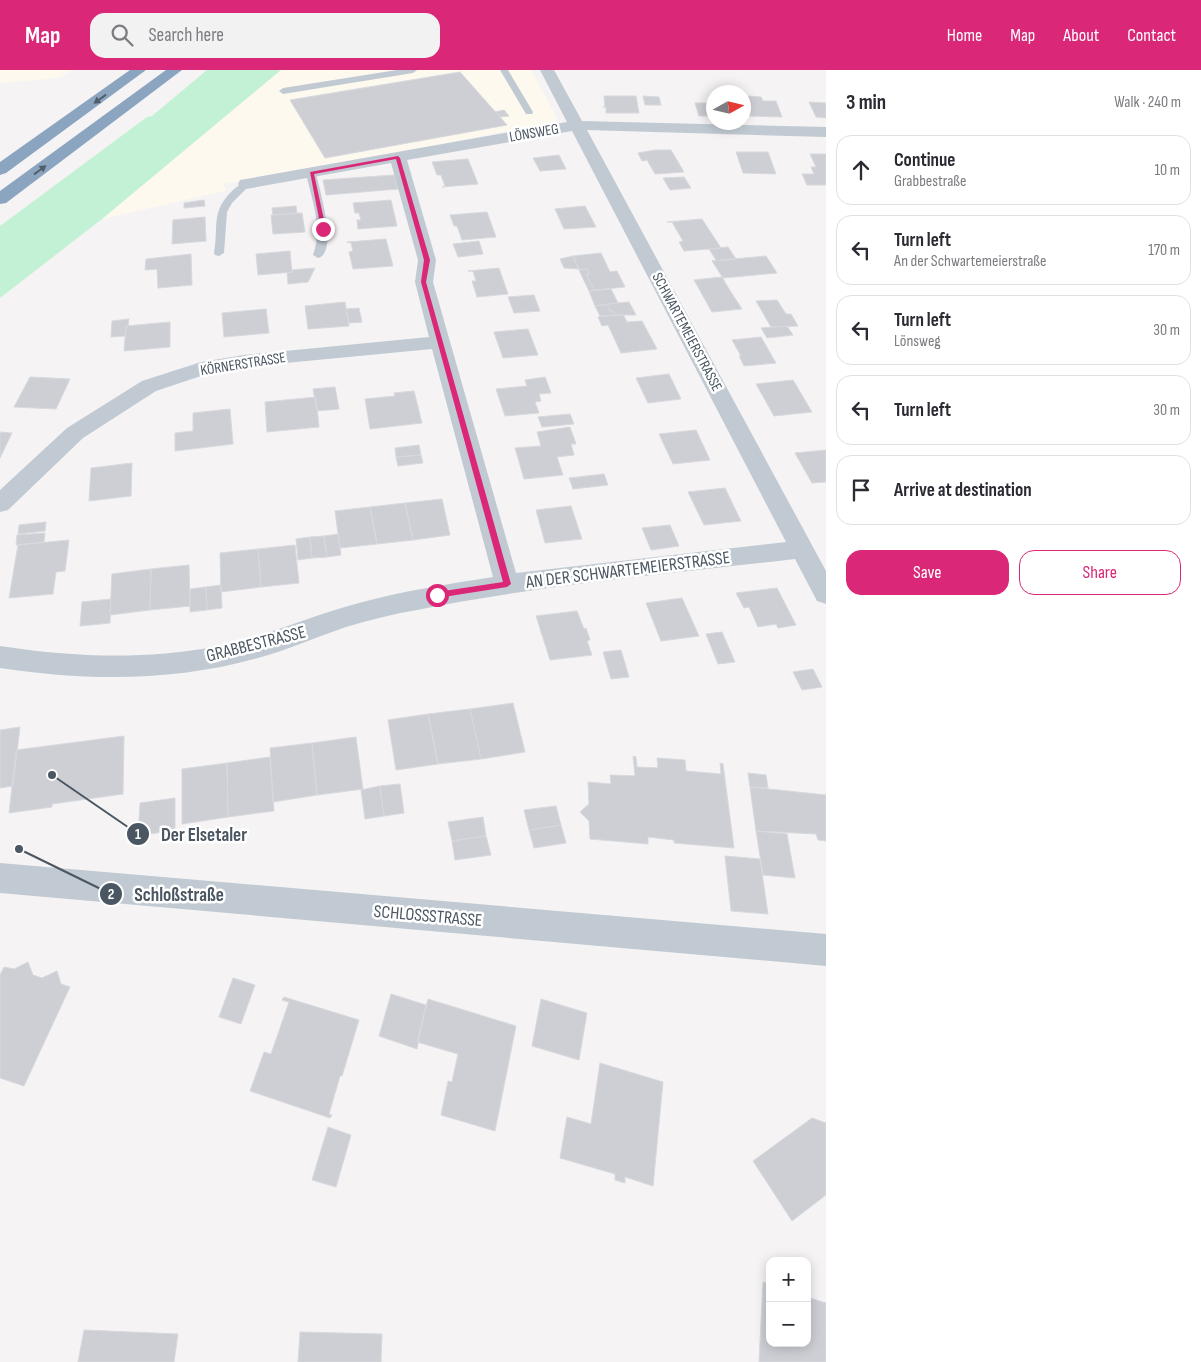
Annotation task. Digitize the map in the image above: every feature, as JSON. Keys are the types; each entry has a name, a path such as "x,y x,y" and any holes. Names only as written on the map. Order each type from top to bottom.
{"highway":[{"path":"0,170 139,70"},
{"path":"0,199 176,70"}],"street":[{"name":"SCHWARTEMEIERSTRASSE","path":"547,70 826,594"},
{"name":"LÖNSWEG","path":"246,184 577,125 826,132"},
{"name":"AN DER SCHWARTEMEIERSTRASSE","path":"398,158 427,260 424,282 507,584 801,549"},
{"name":"KÖRNERSTRASSE","path":"0,504 75,433 149,386 201,369 244,360 440,342"},
{"name":"GRABBESTRASSE","path":"0,657 44,665 107,667 166,665 244,652 296,636 357,613 437,595 507,584"},
{"name":"SCHLOSSSTRASSE","path":"0,878 826,950"}],"lane":[{"path":"283,91 413,70"},
{"path":"504,70 529,112"},
{"path":"311,173 323,229 323,241 318,254"},
{"path":"219,253 222,244 221,220 223,208 246,184"}],"shaded area":[{"path":"0,70 72,70 60,78 0,83"},
{"path":"281,70 531,70 558,120 551,123 224,184 225,191 102,219"}],"green space":[{"path":"207,70 281,70 102,219 0,298 0,226 147,117 152,116"}],"building":[{"path":"460,72 507,125 325,158 290,100"},
{"path":"604,96 636,96 639,113 606,113 606,107 603,107 605,106"},
{"path":"643,96 659,97 661,105 645,105"},
{"path":"751,96 761,97 763,101 776,101 782,117 751,116"},
{"path":"809,102 826,103 826,118 816,117"},
{"path":"695,103 706,103 706,116 699,116"},
{"path":"504,110 509,116 500,117 495,112"},
{"path":"671,150 684,172 655,174 647,160 642,161 638,153"},
{"path":"736,152 768,152 776,174 743,173"},
{"path":"810,154 826,154 826,185 807,185 802,174 814,174 811,167 816,167"},
{"path":"559,155 566,169 540,171 533,158"},
{"path":"468,159 478,184 442,187 445,186 441,175 437,175 432,162"},
{"path":"394,175 398,189 326,195 323,180"},
{"path":"684,177 691,188 670,190 663,178"},
{"path":"204,200 205,206 184,208 184,203"},
{"path":"391,200 397,226 358,229 357,220 361,220 359,213 355,213 353,203"},
{"path":"296,206 297,213 273,215 272,208"},
{"path":"585,206 596,227 564,229 555,209"},
{"path":"487,212 496,237 462,240 457,226 454,226 450,215"},
{"path":"302,213 305,232 273,234 271,215"},
{"path":"205,217 206,241 172,244 173,220"},
{"path":"702,219 721,248 684,251 679,242 683,241 672,222 667,222"},
{"path":"386,239 393,266 353,269 349,252 353,251 351,243 347,242"},
{"path":"479,241 483,254 458,257 453,244"},
{"path":"728,247 736,259 712,261 716,260 709,249"},
{"path":"290,251 292,272 258,275 256,254"},
{"path":"601,253 610,272 617,271 625,287 594,290 586,274 589,274 587,269 579,270 573,256"},
{"path":"191,254 192,285 158,288 157,269 145,270 146,259"},
{"path":"573,256 579,269 564,268 560,259"},
{"path":"766,256 777,273 723,278 712,261"},
{"path":"315,268 308,282 288,284 287,273 292,272 292,270"},
{"path":"499,268 508,294 477,297 472,281 476,281 473,271 468,271"},
{"path":"587,269 589,274 586,274 594,290 589,291 579,270"},
{"path":"722,277 742,309 712,312 694,280"},
{"path":"611,289 618,303 595,306 589,291"},
{"path":"534,295 540,311 514,313 508,297"},
{"path":"777,300 786,314 791,314 798,326 771,327 756,301"},
{"path":"345,302 349,326 308,329 305,306"},
{"path":"629,302 636,315 615,315 613,311 610,311 607,304"},
{"path":"607,304 610,311 613,311 615,315 600,316 595,306"},
{"path":"359,308 362,322 349,323 346,309"},
{"path":"266,309 269,333 224,337 222,313"},
{"path":"623,314 627,322 642,321 657,349 621,353 608,325 602,326 598,317"},
{"path":"129,319 125,336 111,337 112,321"},
{"path":"170,322 170,347 124,351 126,326"},
{"path":"787,326 793,335 767,338 761,328"},
{"path":"528,329 538,355 503,358 494,332"},
{"path":"761,337 776,363 744,366 732,340"},
{"path":"669,374 681,399 648,403 636,378"},
{"path":"30,377 70,379 56,409 14,407"},
{"path":"545,377 551,393 539,394 541,401 535,402 539,413 505,416 496,389 527,386 525,380"},
{"path":"793,380 812,412 774,416 756,384"},
{"path":"335,387 339,409 317,411 313,389"},
{"path":"414,391 422,423 370,429 365,399 395,396 394,393"},
{"path":"316,397 319,427 267,432 265,402"},
{"path":"230,409 233,444 175,451 175,433 193,431 193,413"},
{"path":"570,414 574,424 542,427 538,417"},
{"path":"570,427 576,444 571,444 574,455 557,457 563,475 524,479 515,448 541,446 537,432"},
{"path":"696,430 710,460 673,464 659,434"},
{"path":"0,432 12,433 0,458"},
{"path":"419,445 421,455 396,457 395,448"},
{"path":"826,450 826,482 812,483 795,453"},
{"path":"421,455 423,463 398,466 396,457"},
{"path":"132,463 131,496 89,501 91,468"},
{"path":"604,474 608,485 573,489 569,478"},
{"path":"725,488 741,521 704,525 688,492"},
{"path":"442,499 450,535 413,540 405,503"},
{"path":"405,503 413,540 377,544 370,507"},
{"path":"571,506 582,539 545,543 536,510"},
{"path":"370,507 377,544 340,548 335,511"},
{"path":"46,522 45,531 18,534 19,525"},
{"path":"670,525 679,546 651,550 642,528"},
{"path":"45,533 44,542 16,545 17,535"},
{"path":"338,534 341,555 327,557 324,536"},
{"path":"324,536 327,557 312,558 310,537"},
{"path":"310,537 312,558 298,560 296,539"},
{"path":"69,540 65,571 56,572 53,594 9,598 18,545"},
{"path":"295,545 299,583 261,587 258,549"},
{"path":"258,549 261,587 221,592 220,553"},
{"path":"189,565 190,606 150,610 151,569"},
{"path":"151,569 150,610 110,615 112,574"},
{"path":"221,585 222,608 207,610 206,587"},
{"path":"206,587 207,610 190,612 190,589"},
{"path":"777,588 796,625 778,628 776,624 758,627 749,607 744,608 736,593"},
{"path":"682,598 699,636 661,641 646,603"},
{"path":"111,599 110,623 80,626 82,602"},
{"path":"577,611 584,629 586,628 590,640 587,641 592,655 550,660 536,616"},
{"path":"722,632 735,662 718,664 706,634"},
{"path":"621,650 629,677 611,679 603,652"},
{"path":"813,669 822,687 802,690 793,672"},
{"path":"513,703 525,752 481,759 470,709"},
{"path":"470,709 481,759 438,764 428,714"},
{"path":"428,714 438,764 396,770 388,720"},
{"path":"20,727 13,786 0,788 0,730"},
{"path":"124,736 123,794 52,804 52,807 9,813 16,750"},
{"path":"356,737 363,789 317,795 312,743"},
{"path":"312,743 317,795 273,802 270,748"},
{"path":"633,756 636,757 637,767 658,768 657,758 685,760 686,771 721,774 720,763 723,764 734,848 674,843 674,840 648,837 648,844 590,839 589,821 580,812 589,804 588,782 611,784 610,775 635,776"},
{"path":"270,757 274,811 228,817 227,763"},
{"path":"227,763 228,817 182,824 182,769"},
{"path":"748,773 766,775 768,788 750,787"},
{"path":"400,784 404,813 384,816 380,786"},
{"path":"380,786 384,816 365,819 361,790"},
{"path":"750,787 826,795 826,841 818,840 816,834 756,831"},
{"path":"175,798 175,830 138,836 140,803"},
{"path":"556,806 561,825 529,830 524,810"},
{"path":"483,817 486,836 452,841 448,822"},
{"path":"561,825 566,843 534,848 529,830"},
{"path":"756,831 787,834 795,878 763,875"},
{"path":"486,836 491,855 455,860 452,841"},
{"path":"725,856 760,859 768,914 731,911"},
{"path":"28,962 33,975 42,978 57,971 61,984 70,987 24,1086 0,1078 0,975 4,967 14,969"},
{"path":"233,978 255,985 241,1024 219,1017"},
{"path":"391,994 426,1005 417,1049 379,1036"},
{"path":"284,997 359,1020 342,1076 340,1076 329,1114 332,1115 330,1118 250,1091 264,1052 271,1054 289,1002 282,1000"},
{"path":"428,999 516,1026 495,1131 441,1115 448,1081 452,1082 458,1054 417,1042"},
{"path":"541,999 587,1013 579,1060 532,1046"},
{"path":"600,1063 663,1082 653,1186 625,1177 625,1183 615,1180 615,1174 560,1158 567,1117 591,1124"},
{"path":"812,1118 826,1123 826,1195 792,1221 753,1161"},
{"path":"328,1127 351,1135 336,1187 312,1180"},
{"path":"763,1282 766,1283 766,1347 811,1347 811,1298 826,1303 826,1362 759,1362"},
{"path":"84,1330 178,1334 174,1362 78,1362"},
{"path":"300,1332 382,1334 381,1362 298,1362"}],"place":[{"name":"Der Elsetaler","path":"52,775"},
{"name":"Schloßstraße","path":"19,849"}],"route":[{"path":"323,229 311,173 398,158 427,260 424,282 507,584 437,595"}]}
